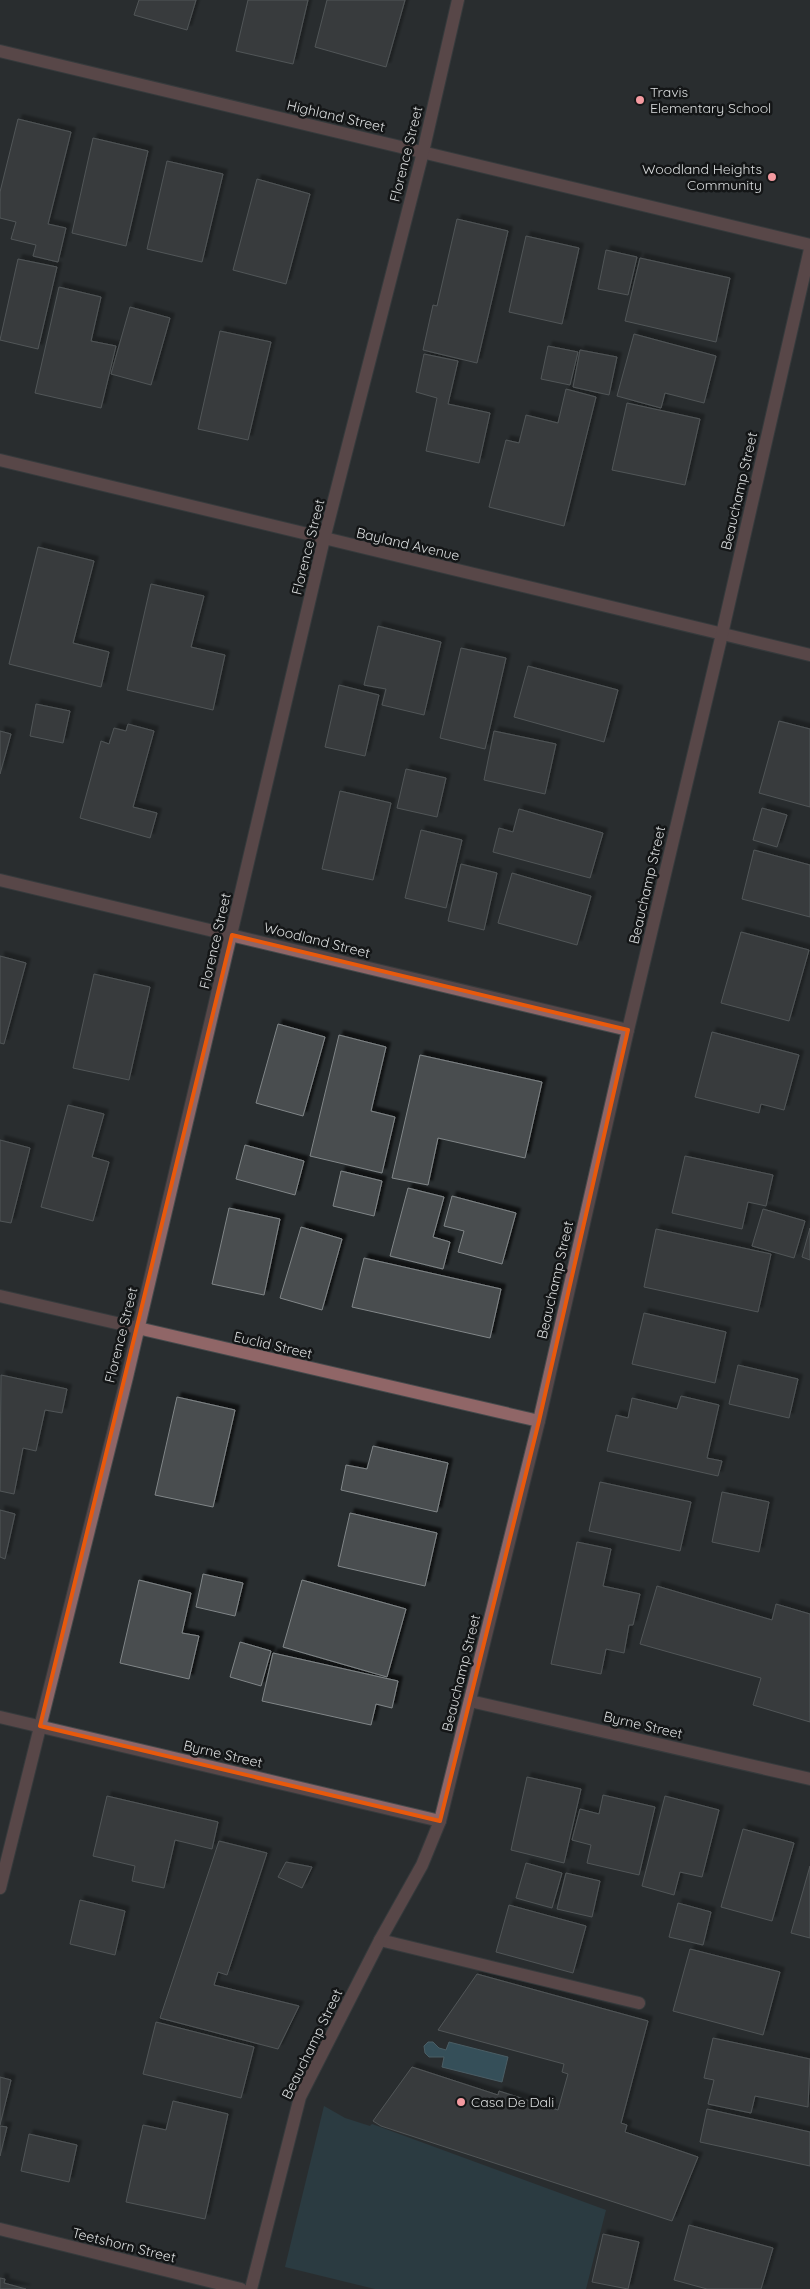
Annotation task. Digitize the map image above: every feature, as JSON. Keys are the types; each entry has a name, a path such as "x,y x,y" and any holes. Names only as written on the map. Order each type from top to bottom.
{"street":[{"name":"Florence Street","path":"0,1888 138,1329 324,539 423,152 458,0"},
{"name":"Highland Street","path":"0,51 810,245"},
{"name":"Beauchamp Street","path":"251,2289 300,2096 380,1940 422,1865 440,1821 539,1421 810,250"},
{"name":"Bayland Avenue","path":"0,460 810,654"},
{"name":"Woodland Street","path":"0,880 628,1030"},
{"name":"Euclid Street","path":"0,1296 539,1421"},
{"name":"Byrne Street","path":"470,1701 810,1779"},
{"name":"Byrne Street","path":"0,1717 440,1821"},
{"path":"380,1940 639,2003"},
{"name":"Teetshorn Street","path":"0,2230 241,2289"}],"highlighted area":[{"path":"232,935 628,1030 539,1421 440,1821 40,1726"}],"shaded area":[{"path":"428,2042 433,2042 439,2048 446,2050 449,2042 508,2057 502,2082 442,2067 444,2057 429,2057 425,2053 424,2046"},
{"path":"324,2106 345,2118 370,2126 372,2124 606,2210 586,2289 375,2289 285,2267"}],"building":[{"path":"139,0 196,0 187,30 134,15"},
{"path":"248,0 308,0 293,64 236,51"},
{"path":"327,0 405,0 386,67 315,47"},
{"path":"18,119 71,132 48,224 66,228 58,262 33,256 36,245 11,239 16,222 0,218 0,192"},
{"path":"93,138 148,151 126,246 72,233"},
{"path":"167,161 223,174 202,262 147,249"},
{"path":"257,179 310,194 286,284 233,270"},
{"path":"457,219 508,231 477,363 423,350 433,305 437,306"},
{"path":"526,236 579,248 562,324 509,312"},
{"path":"606,250 637,257 628,295 598,289"},
{"path":"640,258 730,278 716,342 625,321"},
{"path":"18,259 57,267 38,349 0,340"},
{"path":"59,287 101,297 91,341 116,346 101,408 35,393"},
{"path":"130,307 170,318 151,385 111,374"},
{"path":"220,331 271,342 248,440 198,429"},
{"path":"634,334 716,356 704,403 665,393 661,408 617,396"},
{"path":"548,346 578,352 570,385 541,379"},
{"path":"580,350 617,357 609,395 573,387"},
{"path":"424,354 458,361 448,404 490,413 479,463 426,451 437,398 416,392"},
{"path":"566,389 596,397 564,526 489,507 506,440 519,443 526,415 558,423"},
{"path":"627,403 700,419 685,485 612,470"},
{"path":"38,547 94,561 73,643 109,652 101,687 9,664"},
{"path":"151,584 204,596 191,647 225,655 213,710 127,690"},
{"path":"378,626 441,642 424,715 382,705 386,689 364,685"},
{"path":"461,648 506,658 485,749 440,738"},
{"path":"528,666 618,690 604,742 514,717"},
{"path":"339,685 379,695 365,756 325,747"},
{"path":"36,704 70,711 63,743 30,736"},
{"path":"779,721 810,729 810,807 759,793"},
{"path":"128,724 154,731 133,807 157,813 150,838 80,818 101,741 109,744 114,728 126,731"},
{"path":"0,731 11,734 0,774"},
{"path":"494,731 556,744 545,794 484,780"},
{"path":"406,769 446,778 437,817 397,808"},
{"path":"340,791 391,803 373,880 322,869"},
{"path":"762,808 787,815 777,847 753,840"},
{"path":"519,809 603,833 590,878 493,852 499,828 513,832"},
{"path":"421,830 462,840 446,908 405,898"},
{"path":"754,850 810,865 810,917 742,899"},
{"path":"461,864 497,873 484,930 448,921"},
{"path":"512,873 591,896 577,945 498,923"},
{"path":"741,932 809,950 789,1021 721,1003"},
{"path":"0,956 26,963 4,1044 0,1043"},
{"path":"94,974 150,987 129,1080 73,1068"},
{"path":"278,1024 325,1037 303,1116 256,1103"},
{"path":"712,1032 799,1055 784,1110 761,1104 759,1113 695,1097"},
{"path":"339,1035 386,1047 371,1111 395,1117 382,1173 310,1156"},
{"path":"420,1055 542,1082 525,1158 438,1138 428,1185 392,1178"},
{"path":"68,1105 104,1114 92,1157 109,1162 93,1221 41,1207"},
{"path":"0,1140 30,1148 11,1223 0,1221"},
{"path":"245,1145 304,1161 295,1195 236,1179"},
{"path":"685,1156 773,1175 766,1206 748,1202 742,1229 672,1213"},
{"path":"341,1171 382,1181 374,1216 333,1206"},
{"path":"408,1188 444,1197 433,1237 450,1242 443,1269 390,1256"},
{"path":"452,1196 516,1213 502,1264 458,1252 464,1231 444,1226"},
{"path":"229,1208 280,1219 264,1295 212,1284"},
{"path":"763,1209 805,1221 794,1258 752,1246"},
{"path":"301,1227 342,1239 322,1310 280,1298"},
{"path":"810,1228 810,1260 802,1257"},
{"path":"656,1229 771,1254 758,1312 644,1287"},
{"path":"364,1258 501,1289 490,1338 352,1307"},
{"path":"644,1313 726,1332 715,1383 632,1364"},
{"path":"738,1365 798,1379 789,1418 729,1404"},
{"path":"1,1375 67,1389 62,1413 45,1410 36,1451 23,1448 14,1494 0,1491"},
{"path":"681,1396 719,1405 707,1458 722,1461 718,1476 607,1451 616,1415 628,1418 632,1398 677,1409"},
{"path":"177,1397 235,1410 213,1507 155,1495"},
{"path":"373,1446 448,1463 437,1512 341,1490 346,1465 367,1469"},
{"path":"600,1482 691,1502 680,1551 589,1531"},
{"path":"722,1492 769,1502 759,1552 712,1542"},
{"path":"0,1510 15,1514 5,1559 0,1557"},
{"path":"350,1513 437,1533 425,1586 338,1566"},
{"path":"577,1542 611,1549 603,1586 640,1594 633,1625 629,1625 624,1653 606,1649 601,1674 551,1664"},
{"path":"203,1574 243,1583 235,1616 196,1607"},
{"path":"139,1580 191,1593 182,1633 199,1636 189,1679 120,1663"},
{"path":"302,1580 406,1609 387,1677 283,1647"},
{"path":"657,1586 772,1620 776,1604 810,1614 810,1722 753,1705 761,1678 640,1644"},
{"path":"240,1642 271,1651 261,1686 230,1677"},
{"path":"273,1653 398,1681 392,1708 376,1704 371,1725 262,1701"},
{"path":"527,1777 581,1789 564,1863 511,1850"},
{"path":"603,1795 655,1807 639,1875 587,1863 591,1845 572,1840 580,1809 599,1814"},
{"path":"107,1796 218,1822 212,1849 175,1840 164,1888 132,1881 135,1866 93,1856"},
{"path":"665,1796 719,1810 702,1877 680,1872 674,1895 642,1886"},
{"path":"743,1829 794,1843 772,1921 721,1907"},
{"path":"219,1841 267,1853 227,1975 218,1972 214,1985 299,2006 278,2049 160,2018"},
{"path":"286,1862 312,1867 302,1888 278,1877"},
{"path":"526,1863 562,1873 552,1908 516,1898"},
{"path":"810,1866 810,1938 791,1933"},
{"path":"566,1873 600,1881 592,1917 557,1909"},
{"path":"80,1900 125,1911 115,1955 70,1944"},
{"path":"678,1903 711,1912 703,1945 669,1937"},
{"path":"509,1905 586,1926 573,1973 496,1952"},
{"path":"690,1949 780,1972 763,2035 673,2011"},
{"name":"Casa De Dali","path":"477,1974 648,2021 621,2123 627,2125 625,2132 698,2157 672,2221 381,2126 373,2121 412,2067 498,2095 499,2091 558,2110 568,2074 562,2072 564,2064 438,2030"},
{"path":"156,2022 254,2047 241,2098 143,2074"},
{"path":"713,2038 810,2059 808,2107 755,2096 751,2113 708,2104 714,2080 704,2078"},
{"path":"0,2077 11,2080 0,2125"},
{"path":"173,2101 228,2114 205,2219 126,2202 143,2125 166,2130"},
{"path":"707,2109 810,2132 810,2166 700,2142"},
{"path":"0,2126 7,2127 0,2156"},
{"path":"29,2134 77,2145 69,2182 21,2171"},
{"path":"689,2225 773,2248 761,2289 707,2289 674,2280"},
{"path":"603,2234 639,2242 628,2289 592,2282"},
{"path":"0,2278 5,2279 4,2283 26,2289 0,2289"}],"place":[{"name":"Travis Elementary School","path":"640,100"},
{"name":"Woodland Heights Community","path":"772,177"},
{"name":"Casa De Dali","path":"461,2102"}]}
